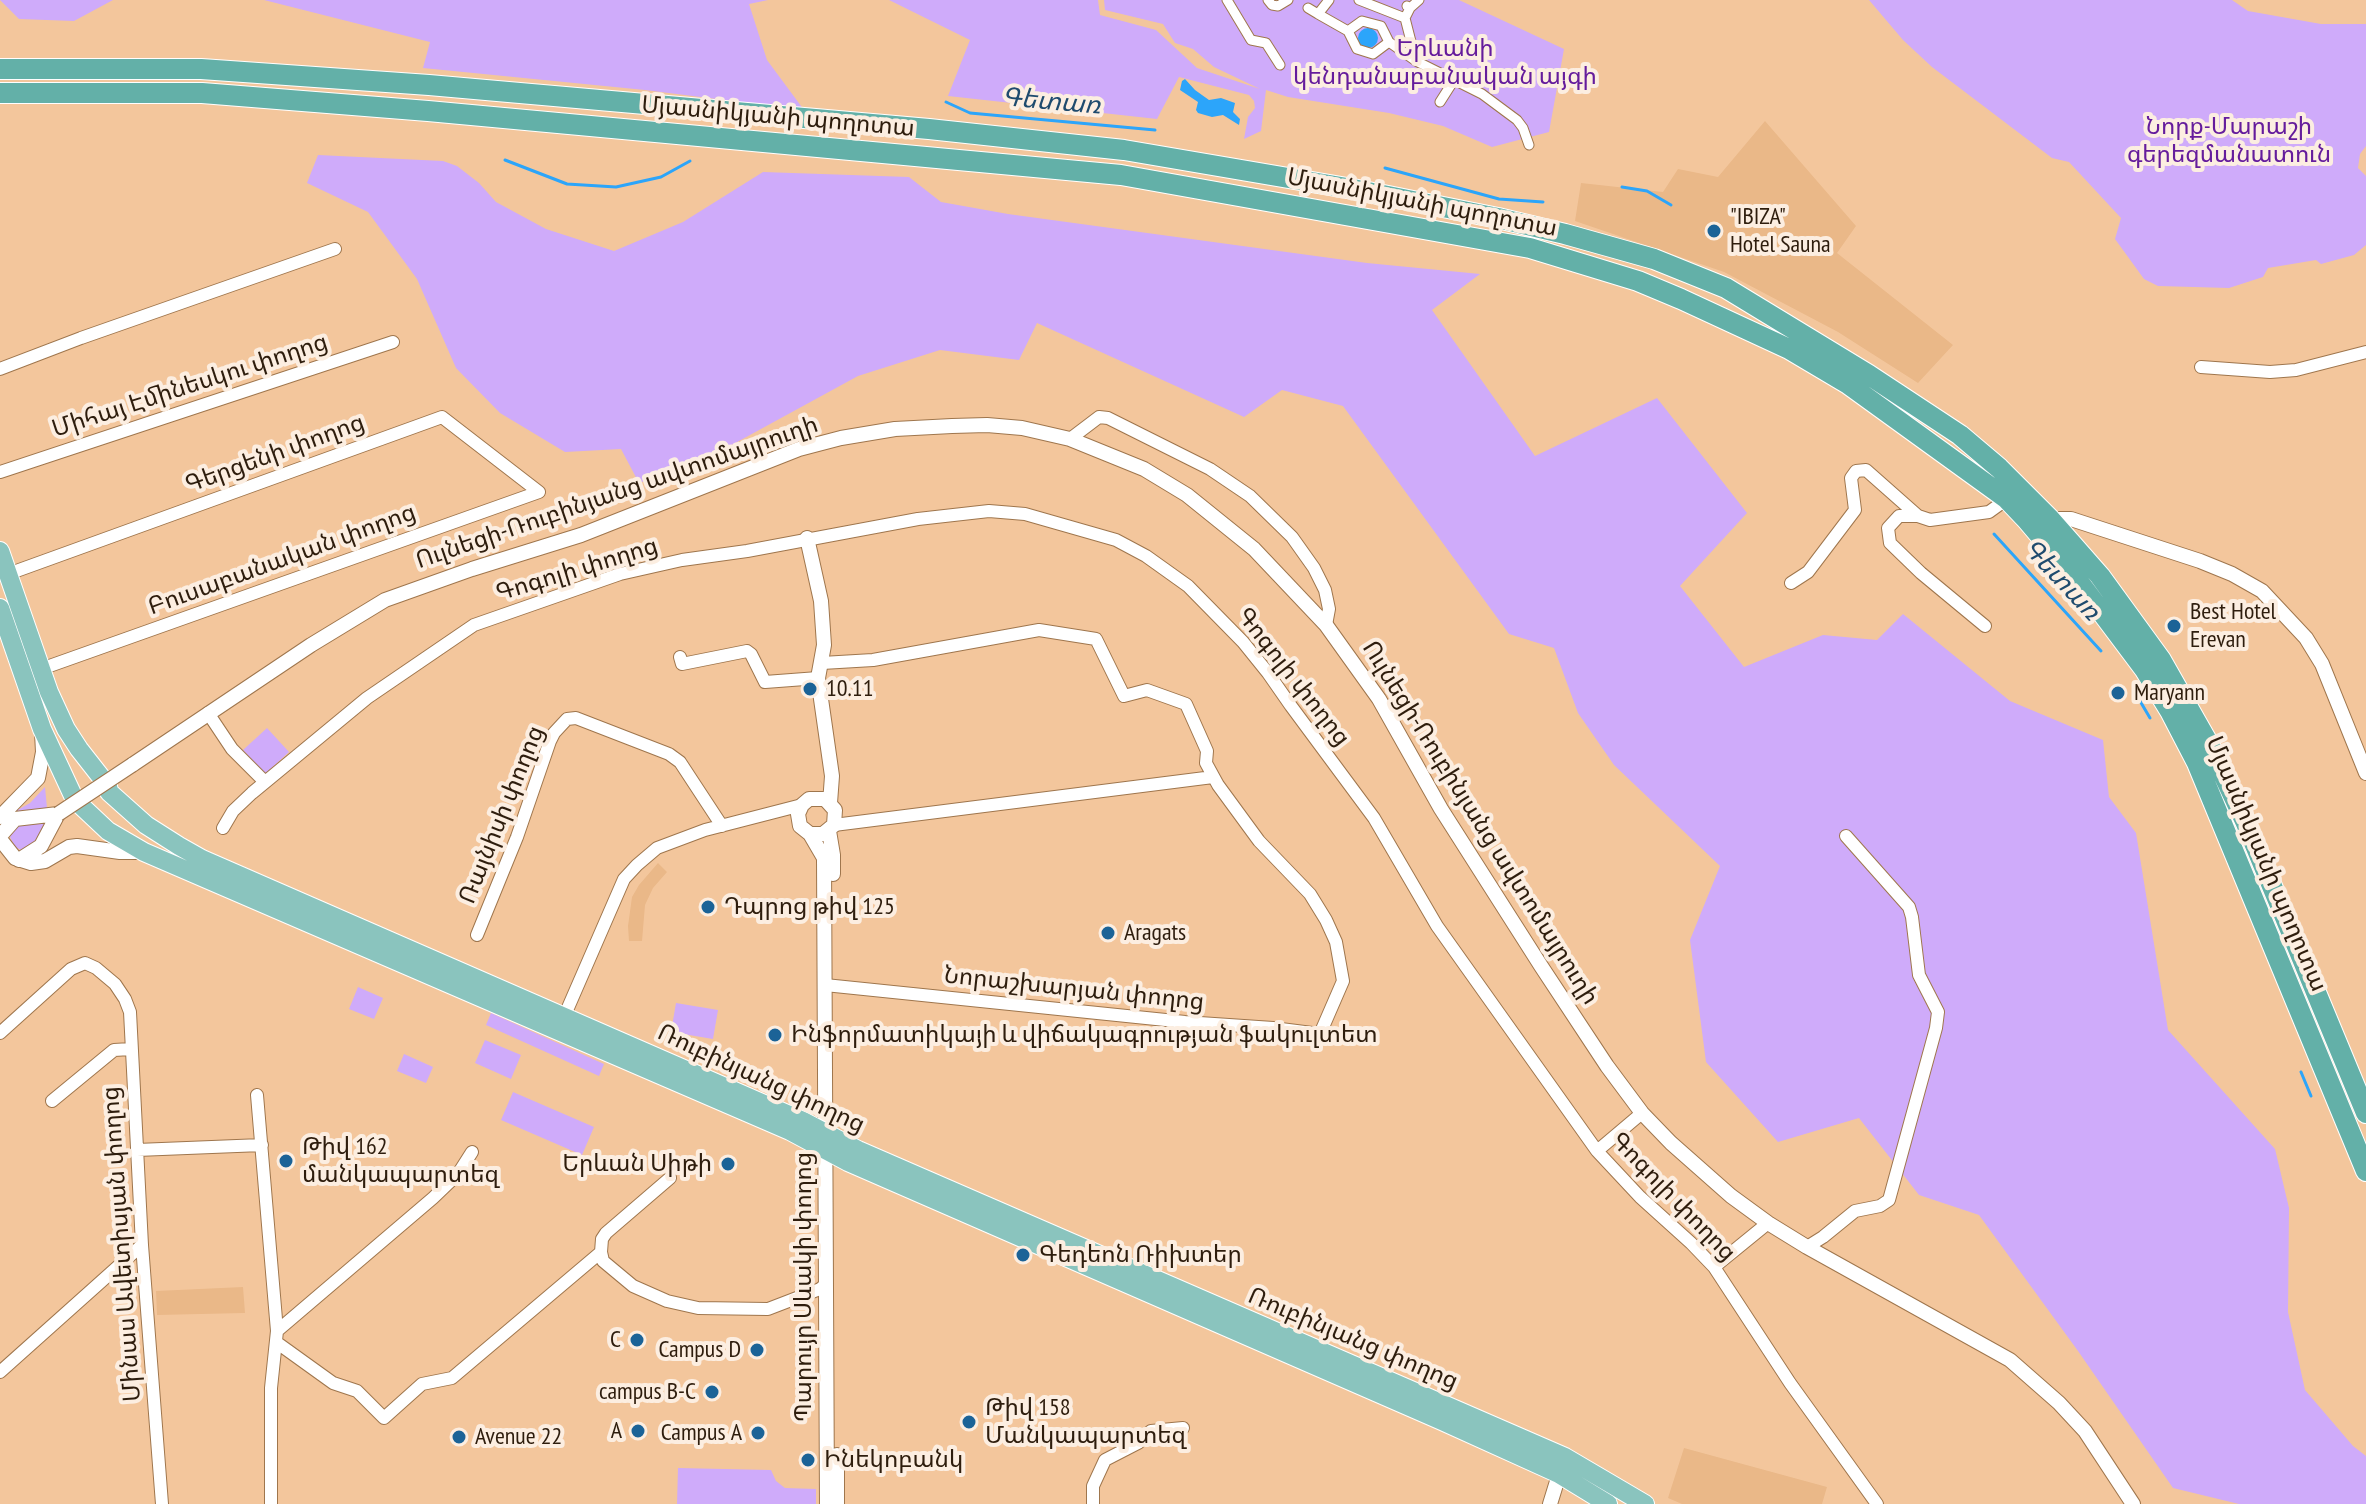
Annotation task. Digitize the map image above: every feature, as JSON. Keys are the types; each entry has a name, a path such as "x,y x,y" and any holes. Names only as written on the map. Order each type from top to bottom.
{"highway":[{"name":"Մյասնիկյանի պողոտա","path":"0,69 201,69 429,85 929,129 1124,150 1353,189 1498,218 1654,259 1726,288 1960,435 1999,468 2050,519 2118,600 2187,702 2245,821 2366,1113"},
{"name":"Մյասնիկյանի պողոտա","path":"0,93 202,93 1121,175 1530,248 1638,281 1789,349 1848,384 2007,499 2095,603 2145,670 2197,763 2366,1171"}],"main road":[{"name":"Ռուբինյանց փողոց","path":"0,551 60,717 79,749 108,786 109,792 146,825 202,859 803,1121 830,1144"},
{"name":"Ռուբինյանց փողոց","path":"0,608 42,729 75,800 108,831 144,852 790,1131 830,1144 1645,1504"},
{"path":"66,783 71,774 91,765"},
{"path":"85,811 100,803 109,792"},
{"name":"Ռուբինյանց փողոց","path":"1562,1466 1608,1504"}],"street":[{"path":"1227,0 1251,40 1266,43 1280,65"},
{"path":"1268,0 1278,6 1291,1"},
{"path":"1318,14 1329,0"},
{"path":"1359,0 1407,11"},
{"path":"1407,11 1419,0"},
{"path":"1371,23 1377,3"},
{"path":"1308,8 1348,31 1357,49 1373,54 1389,42"},
{"path":"1407,11 1416,61"},
{"path":"1348,31 1362,21 1381,26 1389,42 1416,61 1482,94 1517,120 1529,145"},
{"path":"1440,102 1454,80"},
{"path":"0,369 335,249"},
{"name":"Միհայ Էմինեսկու փողոց","path":"0,472 393,342"},
{"path":"2201,367 2270,372 2296,370 2366,352"},
{"name":"Գերցենի փողոց","path":"8,574 442,417 539,492"},
{"path":"1070,439 1099,417 1108,418 1210,469 1250,496 1292,537 1314,568 1329,609 1326,625"},
{"name":"Ուլնեցի-Ռուբինյանց ավտոմայրուղի","path":"58,814 311,645 385,600 410,589 606,526 799,449 841,438 895,429 987,425 1022,428 1070,439 1144,469 1187,495 1254,549 1326,625 1379,699 1485,881 1607,1066 1642,1113 1703,1173 1768,1223 2010,1360 2059,1403 2085,1431 2133,1504"},
{"path":"1791,583 1808,572 1855,510 1851,478 1856,471 1866,470 1918,516"},
{"name":"Բուսաբանական փողոց","path":"41,669 539,492"},
{"path":"1985,626 1890,543 1888,528 1899,516 1918,516 1930,520 1989,512 2007,499"},
{"name":"Գոգոլի փողոց","path":"223,828 233,811 265,782 367,698 474,625 620,574 807,538 989,511 1025,514 1116,540 1146,556 1188,586 1243,642 1268,673 1366,808 1437,926 1597,1151 1714,1267 1790,1383 1877,1504"},
{"path":"2050,519 2071,519 2200,561 2262,591 2306,638 2322,664 2366,773"},
{"path":"807,538 821,601 824,645 820,671 831,783 829,814 817,835 810,834"},
{"path":"564,1017 624,879 657,848 705,830 774,813 800,812 809,799 829,814 854,822 1213,777 1206,763 1207,751 1186,704 1147,690 1124,696 1096,639 1039,630 765,682 747,651 682,664 680,657"},
{"path":"208,713 232,749 265,782"},
{"name":"Ռայնիսի փողոց","path":"477,935 517,837 550,741 567,719 576,718 669,754 680,762 722,826"},
{"path":"0,817 38,778 43,752 42,729"},
{"name":"Նորաշխարյան փողոց","path":"829,986 1320,1034 1343,981 1336,942 1310,894 1259,841 1213,777"},
{"name":"Պարույր Սևակի փողոց","path":"800,812 800,826 810,834 824,858 829,986 837,1504"},
{"path":"58,814 15,819 0,838 19,860 31,863 45,861 69,847 77,846 144,852"},
{"path":"19,860 41,846 58,814"},
{"name":"Պարույր Սևակի փողոց","path":"829,814 833,855 829,986"},
{"path":"1807,1247 1855,1211 1880,1206 1889,1200 1938,1012 1919,975 1909,907 1846,836"},
{"name":"Մինաս Ավետիսյան փողոց","path":"0,1033 71,969 85,963 115,984 130,1012 142,1245 162,1504"},
{"path":"52,1101 114,1050 131,1049"},
{"path":"257,1095 277,1336 271,1388 271,1504"},
{"path":"1597,1151 1642,1113"},
{"name":"Պարույր Սևակի փողոց","path":"827,1504 826,1284 830,1144"},
{"path":"137,1150 262,1145"},
{"path":"277,1336 433,1198 458,1174 472,1152"},
{"path":"670,1178 602,1239 603,1261 633,1286 667,1301 698,1308 768,1309 826,1284"},
{"path":"1714,1267 1768,1223"},
{"path":"0,1372 142,1245"},
{"path":"277,1336 333,1383 357,1391 384,1418 422,1384 452,1378 601,1252"},
{"path":"1093,1504 1093,1486 1105,1460 1138,1443 1151,1431 1183,1428"},
{"path":"1550,1504 1562,1466"}],"shaded area":[{"path":"1765,121 1856,226 1837,253 1953,345 1918,383 1838,332 1724,272 1575,221 1581,183 1663,192 1678,169 1718,177"},
{"path":"658,863 667,872 653,888 645,905 642,941 629,941 632,897"},
{"path":"243,1287 245,1313 157,1315 156,1291"},
{"path":"1684,1448 1827,1487 1822,1504 1682,1504 1668,1498"}],"green space":[{"path":"0,0 113,0 74,21 19,19"},
{"path":"264,0 768,0 749,4 767,60 804,110 645,90 423,68 430,42"},
{"name":"Երևանի կենդանաբանական այգի","path":"889,0 1098,0 1100,15 1156,30 1197,68 1260,89 1214,67 1193,49 1175,43 1163,24 1105,10 1104,0 1459,0 1564,49 1549,132 1492,147 1443,126 1389,113 1288,97 1266,90 1261,131 1244,139 1248,117 1255,108 1249,95 1179,77 1157,119 948,96 970,40"},
{"name":"Նորք-Մարաշի գերեզմանատուն","path":"1869,0 2232,0 2248,11 2321,24 2366,24 2366,146 2360,154 2358,168 2366,176 2366,245 2354,255 2321,264 2316,260 2268,268 2263,277 2229,288 2158,286 2144,279 2115,239 2121,218 2069,162 2052,158 1932,67 1903,40"},
{"path":"318,155 443,161 457,166 479,183 496,202 546,229 614,251 683,222 763,172 909,177 941,202 1008,214 1367,263 1480,274 1432,310 1535,456 1657,398 1747,513 1680,586 1744,667 1823,635 1877,640 1903,614 2010,701 2103,740 2109,797 2136,833 2168,1030 2275,1149 2289,1208 2288,1312 2305,1390 2353,1446 2366,1456 2366,1504 2239,1504 2173,1488 1979,1215 1919,1195 1859,1118 1778,1142 1706,1062 1690,940 1720,866 1614,765 1578,713 1554,648 1509,634 1343,406 1282,390 1244,417 1037,323 1019,360 940,350 858,376 706,459 639,483 621,449 565,452 500,413 456,368 417,279 368,212 307,183"},
{"path":"267,728 289,752 265,774 243,750"},
{"path":"45,787 47,808 14,812 30,803"},
{"path":"47,821 40,841 21,850 15,847 10,837 14,826"},
{"path":"358,987 383,998 374,1019 349,1009"},
{"path":"676,1003 718,1010 713,1039 671,1032"},
{"path":"491,1013 604,1064 599,1076 486,1025"},
{"path":"485,1040 521,1055 511,1079 475,1063"},
{"path":"404,1054 433,1067 426,1083 397,1071"},
{"path":"513,1092 594,1127 582,1155 501,1120"},
{"path":"678,1468 771,1470 776,1481 785,1488 816,1489 816,1504 677,1504"}],"water":[{"path":"1368,28 1375,31 1378,38 1375,45 1368,48 1361,45 1358,38 1361,31"},
{"path":"1185,79 1209,100 1221,98 1235,103 1233,112 1240,119 1239,125 1223,115 1212,117 1198,113 1198,102 1180,90"}],"waterway":[{"name":"Գետառ","path":"946,102 970,113 1155,130"},
{"name":"Գետառ","path":"505,160 567,184 616,187 661,177 690,161"},
{"name":"Գետառ","path":"1385,168 1499,199 1543,202"},
{"name":"Գետառ","path":"1622,187 1647,191 1671,205"},
{"name":"Գետառ","path":"1994,534 2101,651"},
{"name":"Գետառ","path":"2140,701 2150,718"},
{"name":"Գետառ","path":"2301,1072 2311,1096"}],"place":[{"name":"\"IBIZA\" Hotel Sauna","path":"1714,231"},
{"name":"Best Hotel Erevan","path":"2174,626"},
{"name":"10.11","path":"810,689"},
{"name":"Maryann","path":"2118,693"},
{"name":"Դպրոց թիվ 125","path":"708,907"},
{"name":"Aragats","path":"1108,933"},
{"name":"Ինֆորմատիկայի և վիճակագրության ֆակուլտետ","path":"775,1035"},
{"name":"Թիվ 162 մանկապարտեզ","path":"286,1161"},
{"name":"Երևան Սիթի","path":"728,1164"},
{"name":"Գեդեոն Ռիխտեր","path":"1023,1255"},
{"name":"C","path":"637,1340"},
{"name":"Campus D","path":"757,1350"},
{"name":"campus B-C","path":"712,1392"},
{"name":"Թիվ 158 Մանկապարտեզ","path":"969,1422"},
{"name":"A","path":"638,1431"},
{"name":"Campus A","path":"758,1433"},
{"name":"Avenue 22","path":"459,1437"},
{"name":"Ինեկոբանկ","path":"808,1460"}]}
